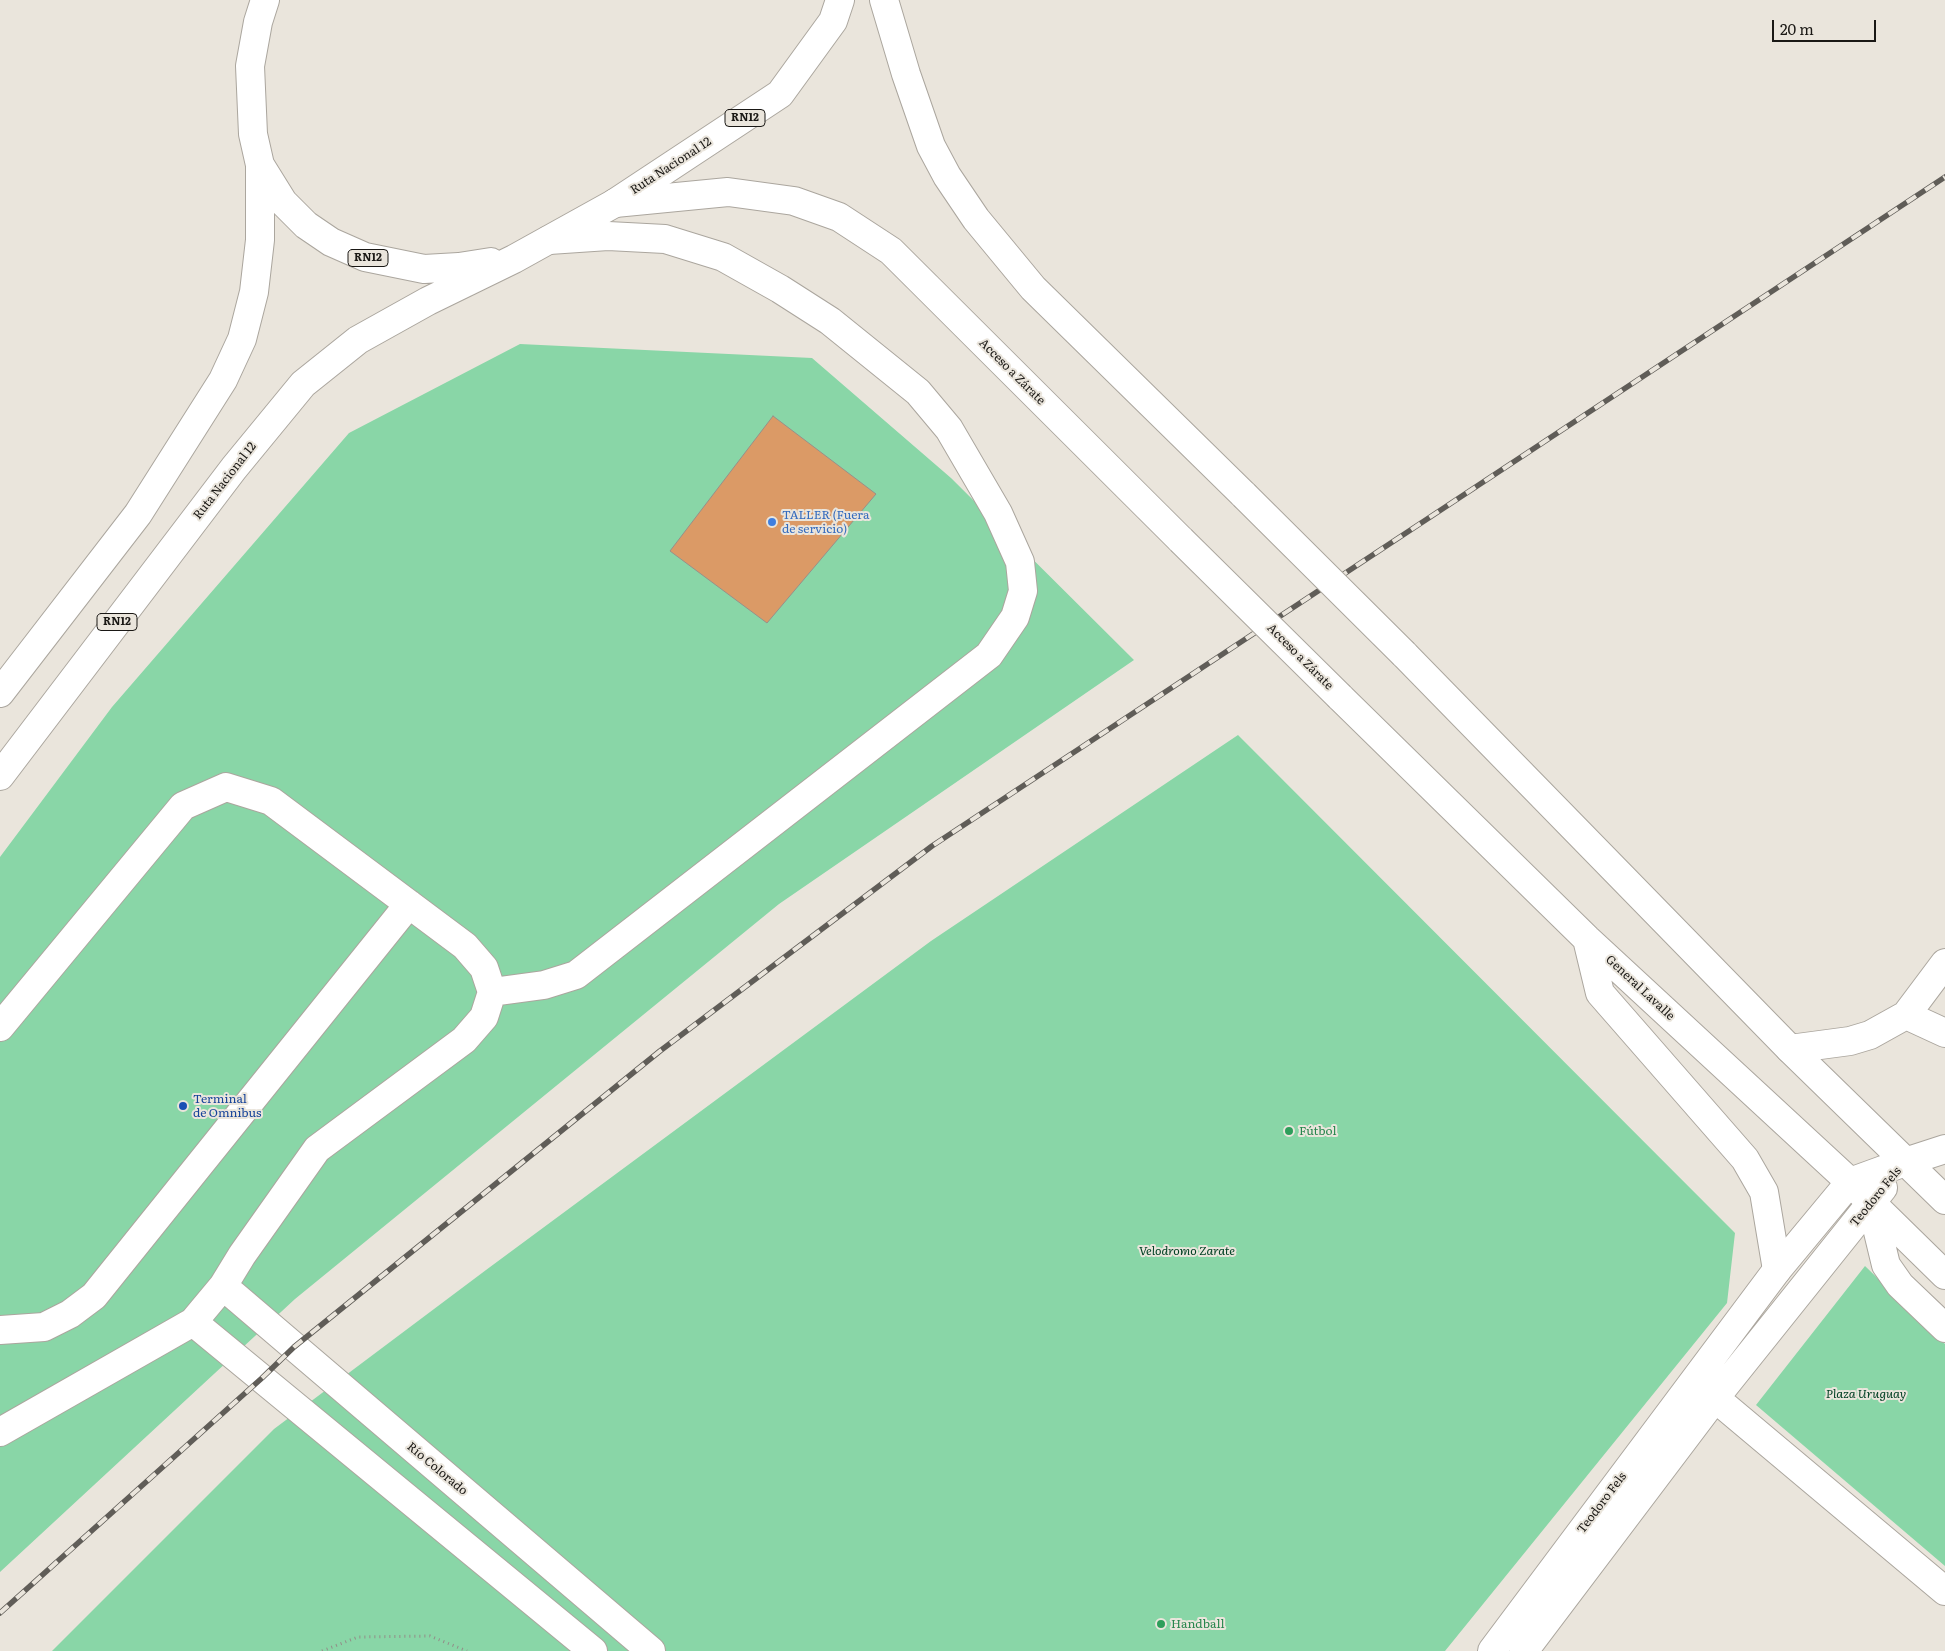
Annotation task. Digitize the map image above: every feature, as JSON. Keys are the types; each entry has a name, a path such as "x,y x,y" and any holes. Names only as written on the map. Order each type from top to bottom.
{"main road":[{"name":"Ruta Nacional 12","path":"0,694 138,514 223,380 242,339 254,292 260,240 260,165 252,134 250,66 258,22 265,0"},
{"name":"Ruta Nacional 12","path":"0,776 234,468 303,384 358,340 428,301 514,259 615,203 780,94 833,20 840,0"},
{"path":"884,0 906,74 931,146 947,176 976,219 1033,288 1404,654 1790,1049 1945,1200"},
{"name":"Ruta Nacional 12","path":"260,165 283,202 306,225 331,242 365,257 424,268 459,267 514,259"},
{"name":"Acceso a Zárate","path":"615,203 728,192 794,201 839,217 891,251 1340,697"},
{"path":"492,992 544,985 576,975 989,655 1014,617 1023,591 1020,562 998,513 948,429 918,392 830,321 780,289 722,257 664,239 608,236 549,240"},
{"name":"General Lavalle","path":"1340,697 1587,939 1850,1182 1945,1275"},
{"path":"0,1026 183,806 226,787 270,801 465,946 484,968 492,992 484,1017 464,1040 317,1148 242,1255 223,1286 193,1322 0,1432"},
{"path":"0,1330 44,1327 70,1314 94,1296 409,904"},
{"path":"1587,939 1600,993 1745,1160 1764,1192 1777,1270"},
{"path":"1790,1049 1870,1036 1906,1015 1945,964"},
{"path":"1906,1015 1945,1033"},
{"path":"1905,1162 1945,1149"},
{"name":"Teodoro Fels","path":"1492,1651 1777,1270 1850,1182 1905,1162"},
{"name":"Teodoro Fels","path":"1524,1651 1715,1398 1905,1162"},
{"path":"1871,1203 1886,1265 1900,1285 1945,1328"},
{"name":"Río Colorado","path":"223,1286 650,1651"},
{"path":"193,1322 593,1651"},
{"path":"1715,1398 1945,1591"}],"path":[{"path":"322,1651 358,1637 430,1636 467,1651"}],"green space":[{"path":"520,344 812,358 951,478 1134,660 779,904 295,1299 0,1572 0,857 112,707 349,433"},
{"name":"Velodromo Zarate","path":"1238,735 1735,1233 1727,1303 1445,1651 52,1651 274,1429 931,941"},
{"name":"Plaza Uruguay","path":"1865,1266 1945,1344 1945,1566 1756,1405"}],"building":[{"name":"TALLER (Fuera de servicio)","path":"773,416 876,494 767,623 670,551"}],"railway":[{"path":"0,1613 262,1378 294,1347 660,1051 932,846 1945,177"}],"place":[{"name":"TALLER (Fuera de servicio)","path":"772,522"},
{"name":"Terminal de Omnibus","path":"183,1106"},
{"name":"Fútbol","path":"1289,1131"},
{"name":"Handball","path":"1161,1624"}]}
